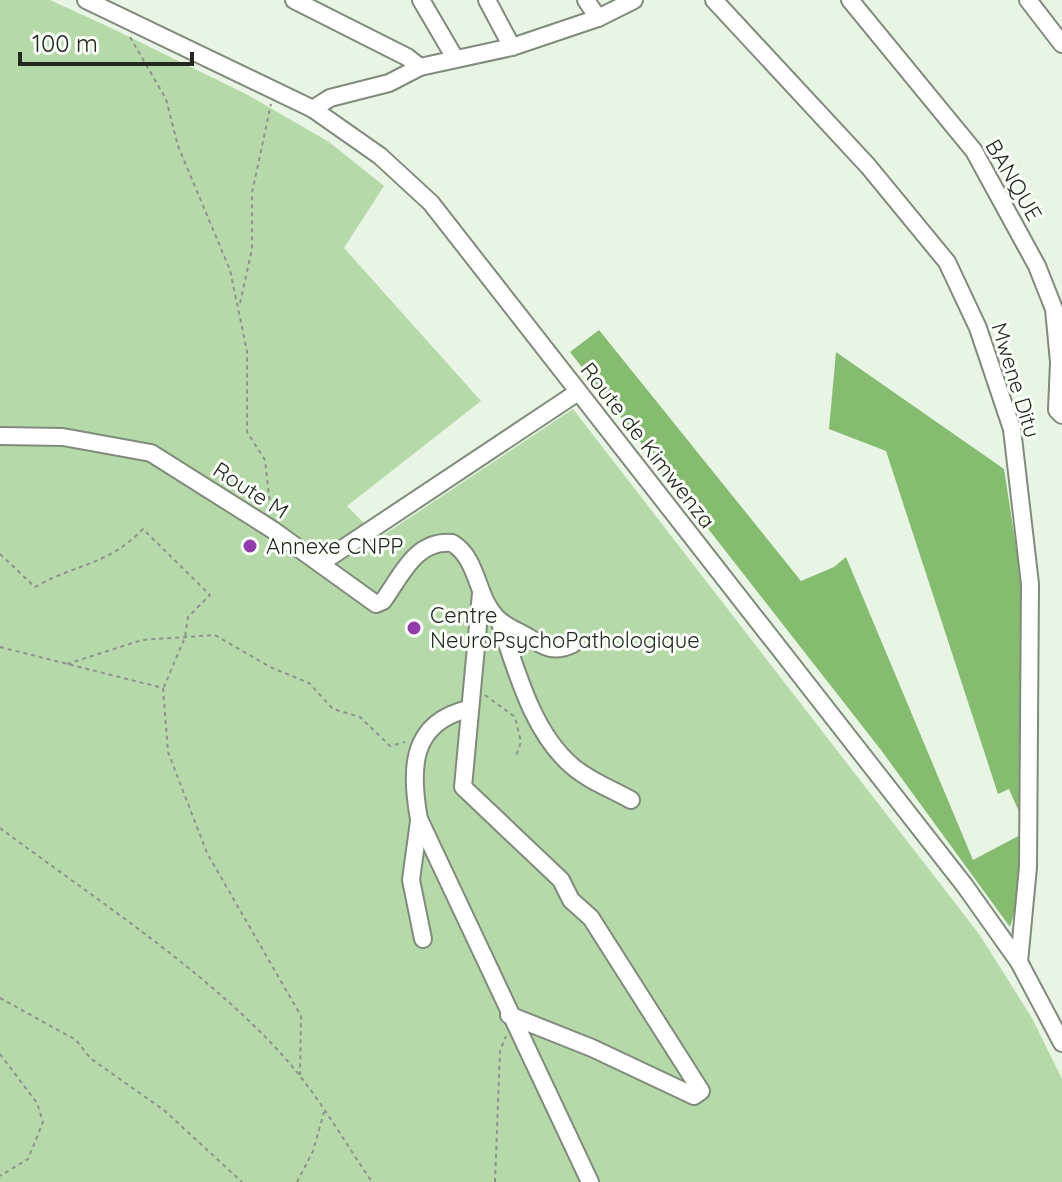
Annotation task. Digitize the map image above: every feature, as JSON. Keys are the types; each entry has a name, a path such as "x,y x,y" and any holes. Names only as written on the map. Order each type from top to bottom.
{"street":[{"name":"Route de Kimwenza","path":"86,0 274,87 313,109 373,150 431,203 965,886 1019,962 1062,1043"},
{"path":"294,0 407,57 420,67"},
{"path":"421,0 455,58"},
{"path":"487,0 512,47"},
{"path":"586,0 598,18"},
{"path":"313,109 330,98 389,83 420,67 512,47 598,18 634,0"},
{"name":"Mwene Ditu","path":"714,0 868,166 947,262 978,328 1012,429 1030,598 1028,867 1019,962"},
{"name":"BANQUE","path":"850,0 974,151 1037,266 1054,309 1059,362 1057,410 1062,415"},
{"path":"1028,0 1062,44"},
{"path":"321,563 578,392"},
{"name":"Route M","path":"0,436 63,437 135,447 160,458 273,530 376,604 383,601 419,550 428,544 452,543 467,556 481,593 499,620 548,649 559,651 573,644"},
{"path":"481,593 468,701 463,779 466,792 561,880 571,900 591,918 701,1091 694,1096 592,1048 511,1019"},
{"path":"499,620 522,686 550,741 572,766 631,800"},
{"path":"423,939 411,880 419,819 413,766 425,737 444,717 468,701"},
{"path":"419,819 590,1182"}],"path":[{"path":"116,14 166,99 178,146 230,270 240,304 247,351 247,432 265,460 273,530"},
{"path":"240,304 252,249 252,193 274,87"},
{"path":"0,554 35,587 59,574 121,551 143,529 210,595 188,617 185,637 163,688 168,752 207,853 301,1016 300,1075"},
{"path":"66,665 142,640 215,635 270,667 309,683 333,709 360,717 390,746 425,737"},
{"path":"0,647 163,688"},
{"path":"468,701 481,692 515,717 521,742 516,756"},
{"path":"0,828 203,980 300,1075 372,1182"},
{"path":"0,998 76,1040 90,1058 165,1111 242,1182"},
{"path":"495,1182 500,1051 511,1019"},
{"path":"0,1054 37,1103 43,1122 28,1159 0,1176"},
{"path":"297,1182 308,1163 324,1111"}],"green space":[{"path":"0,0 50,0 111,28 248,95 329,142 384,186 344,248 481,401 347,506 379,538 573,409 979,934 1032,1018 1062,1079 1062,1182 0,1182"},
{"path":"599,330 801,581 834,567 846,557 973,860 1024,833 1024,823 1009,789 998,794 886,451 829,429 836,352 1004,469 1023,592 1026,875 1010,927 881,750 570,352"}],"place":[{"name":"Annexe CNPP","path":"250,546"},
{"name":"Centre NeuroPsychoPathologique","path":"414,628"}]}
